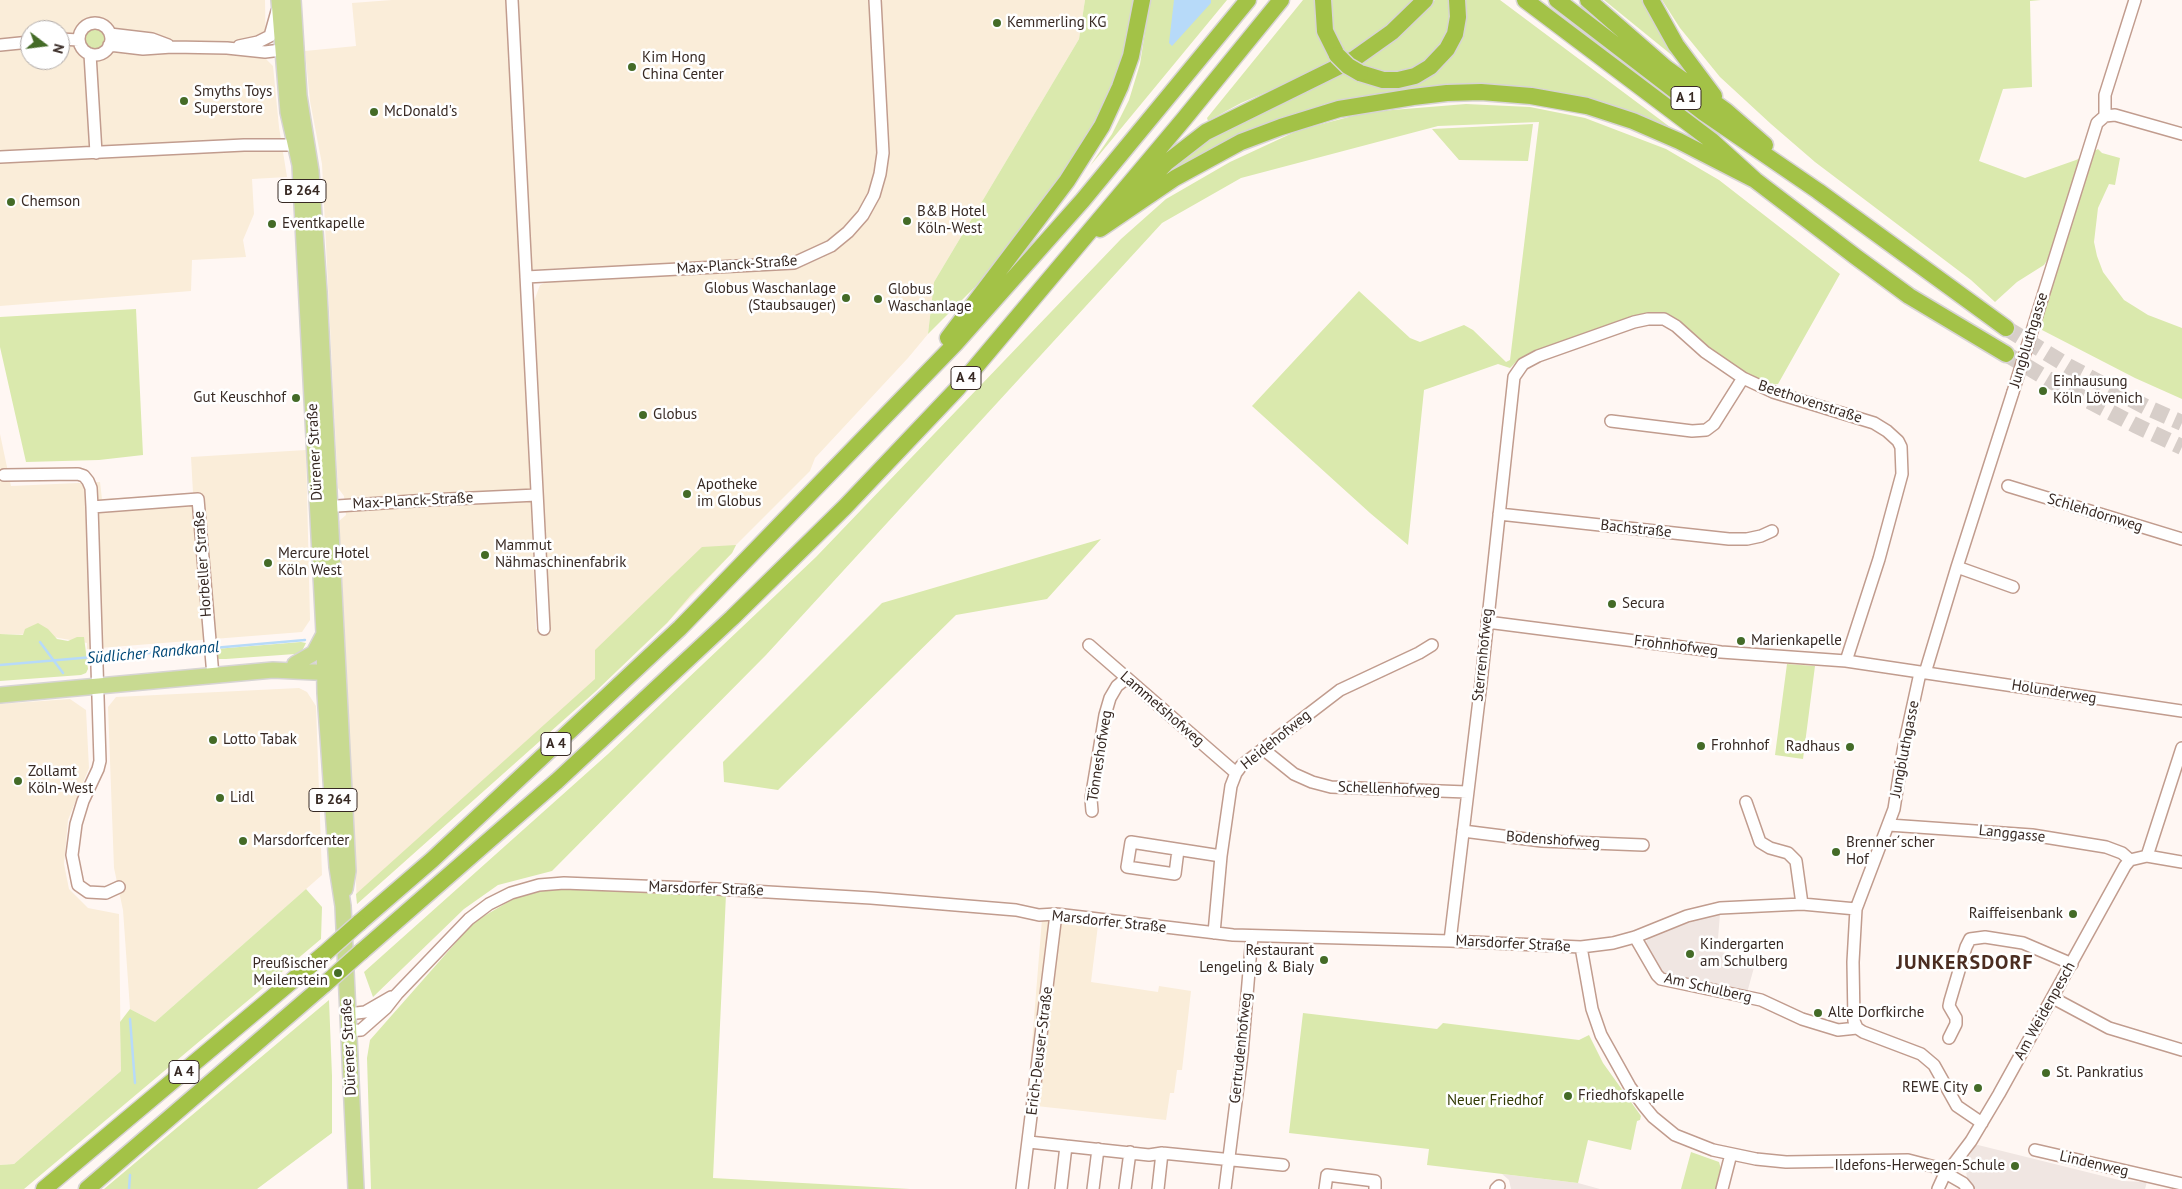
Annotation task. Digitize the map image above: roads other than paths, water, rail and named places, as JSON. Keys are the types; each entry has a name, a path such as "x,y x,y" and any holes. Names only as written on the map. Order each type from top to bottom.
{"highway":[{"path":"905,395 1038,220 1092,144 1112,107 1126,72 1138,28 1142,0"},
{"name":"A 4","path":"44,1189 324,954 432,860 680,628 955,344 1083,200 1248,0"},
{"name":"A 4","path":"87,1189 557,781 732,618 838,514 957,388 1080,243 1280,0"},
{"path":"1323,0 1325,31 1337,55 1348,66 1360,73 1383,80 1398,80 1415,76 1430,67 1442,56 1454,34 1458,18 1457,0"},
{"path":"1115,218 1166,163 1192,142 1236,116 1354,59 1392,32 1425,0"},
{"name":"A 1","path":"1525,0 1712,141 1755,180 1909,296 2006,354"},
{"name":"A 1","path":"1557,0 1719,124 1818,191 2006,328"},
{"path":"1588,0 1666,68 1726,112 1818,191"},
{"path":"1651,0 1676,45 1726,112"},
{"path":"1080,243 1205,160 1241,142 1339,109 1413,96 1481,92 1531,96 1587,106 1633,121 1755,180"}],"main road":[{"name":"Dürener Straße","path":"279,0 289,49"},
{"name":"Dürener Straße","path":"293,0 289,49 289,119 302,145 324,507 331,667 348,871 343,906"},
{"name":"Dürener Straße","path":"324,507 324,632 331,667 325,694 337,867 343,906 356,1189"},
{"path":"295,668 314,653 324,632"},
{"path":"0,695 295,668 331,667"},
{"path":"295,668 325,694"}],"street":[{"path":"227,48 258,42 270,36 279,0"},
{"path":"512,0 544,629"},
{"name":"Max-Planck-Straße","path":"526,277 794,263 831,246 848,232 863,215 874,195 880,174 883,153 875,0"},
{"path":"2135,0 2105,95 2105,116 2122,116 2182,134"},
{"path":"93,24 102,25 109,40 99,54 90,54 82,49 79,40 81,31 93,24"},
{"path":"70,40 79,40"},
{"path":"109,40 143,49 172,47 227,48 265,52 289,49"},
{"path":"0,45 20,43"},
{"path":"90,54 96,152"},
{"name":"Jungbluthgasse","path":"1857,1028 1854,1021 1853,962 1856,909 1894,809 1904,751 1923,673 2038,315 2092,133 2097,123 2105,116"},
{"path":"0,157 302,145"},
{"name":"Beethovenstraße","path":"1518,369 1538,356 1634,322 1657,318 1670,321 1705,352 1742,378 1773,392 1874,423 1887,431 1898,441 1902,453 1902,474 1846,661"},
{"name":"Sterrenhofweg","path":"1450,941 1514,377 1518,369"},
{"path":"1611,421 1692,431 1706,430 1714,424 1742,378"},
{"path":"4,475 78,474 84,476 91,488 97,664 96,686 100,762 78,816 72,855 74,873 78,885 88,892 106,893 119,887"},
{"name":"Schlehdornweg","path":"2008,486 2182,539"},
{"name":"Max-Planck-Straße","path":"324,507 537,495"},
{"name":"Horbeller Straße","path":"92,507 198,499 213,676"},
{"name":"Bachstraße","path":"1499,514 1730,539 1747,539 1772,531"},
{"path":"1957,567 2013,587"},
{"name":"Frohnhofweg","path":"1487,622 1721,652 1846,661 1923,673"},
{"name":"Lammetshofweg","path":"1088,645 1236,773"},
{"name":"Heidehofweg","path":"1214,933 1231,786 1242,764 1340,690 1420,653 1432,645"},
{"name":"Holunderweg","path":"1923,673 2182,711"},
{"name":"Tönneshofweg","path":"1092,811 1092,792 1105,715 1110,698 1117,686 1127,678"},
{"path":"2147,856 2182,748"},
{"name":"Schellenhofweg","path":"1263,749 1294,774 1312,782 1331,787 1467,792"},
{"path":"1746,802 1760,842 1770,848 1788,853 1796,861 1802,904"},
{"name":"Langgasse","path":"1889,825 2032,835 2106,847 2122,853 2130,860"},
{"name":"Bodenshofweg","path":"1463,831 1542,841 1643,845"},
{"path":"1178,850 1175,874 1127,867 1131,842 1222,856"},
{"path":"2130,860 2147,856 2182,862"},
{"name":"Am Weidenpesch","path":"1938,1189 1982,1123 2054,998 2116,880 2130,860"},
{"name":"Marsdorfer Straße","path":"348,1031 365,1027 386,1008 397,994 469,919 489,904 511,894 539,885 564,883 781,892 1016,910 1039,915 1056,914 1252,936 1450,941 1581,947 1613,943 1635,937 1687,916 1720,908 1802,904 1856,909"},
{"name":"Erich-Deuser-Straße","path":"1022,1189 1056,914"},
{"name":"Gertrudenhofweg","path":"1225,1189 1242,1054 1252,936"},
{"path":"1949,1038 1956,1024 1956,1018 1949,1006 1950,1001 1970,939 1985,936 2023,943 2072,964"},
{"name":"Am Schulberg","path":"1635,937 1656,975 1662,979 1761,1000 1802,1019 1838,1030 1857,1028"},
{"path":"1581,947 1596,1022 1620,1071 1653,1117 1675,1135 1696,1145 1731,1154 1786,1162 1908,1160 1929,1165 1963,1182 1968,1189"},
{"name":"Marsdorfer Straße","path":"348,1014 365,1012 397,994"},
{"path":"2054,998 2109,1028 2182,1050"},
{"path":"1857,1028 1921,1054 1934,1065 1957,1106 1982,1123"},
{"path":"1029,1142 1149,1155 1162,1153 1283,1165"},
{"path":"1061,1189 1066,1146"},
{"path":"1093,1189 1098,1149"},
{"name":"Lindenweg","path":"2035,1150 2182,1184"},
{"path":"1125,1189 1130,1152"},
{"path":"1158,1189 1162,1153"},
{"path":"1722,1189 1731,1154"},
{"path":"1325,1189 1327,1175 1375,1181 1374,1189"}],"water":[{"path":"1174,0 1211,0 1211,3 1172,46 1169,43"}],"waterway":[{"name":"Südlicher Randkanal","path":"213,648 305,640"},
{"name":"Südlicher Randkanal","path":"40,642 63,673"},
{"name":"Südlicher Randkanal","path":"101,657 208,648"},
{"name":"Südlicher Randkanal","path":"0,665 93,657"},
{"path":"130,1019 135,1083"},
{"path":"129,1189 130,1175"}],"tunnel":[{"path":"2006,328 2068,366 2146,407 2182,423"},
{"path":"2006,354 2051,381 2182,447"}],"place":[{"name":"Kemmerling KG","path":"997,23"},
{"name":"Kim Hong China Center","path":"632,67"},
{"name":"Smyths Toys Superstore","path":"184,101"},
{"name":"McDonald's","path":"374,112"},
{"name":"Chemson","path":"11,202"},
{"name":"B&B Hotel Köln-West","path":"907,221"},
{"name":"Eventkapelle","path":"272,224"},
{"name":"Globus Waschanlage (Staubsauger)","path":"846,298"},
{"name":"Globus Waschanlage","path":"878,299"},
{"name":"Einhausung Köln Lövenich","path":"2043,391"},
{"name":"Gut Keuschhof","path":"296,398"},
{"name":"Globus","path":"643,415"},
{"name":"Apotheke im Globus","path":"687,494"},
{"name":"Mammut Nähmaschinenfabrik","path":"485,555"},
{"name":"Mercure Hotel Köln West","path":"268,563"},
{"name":"Secura","path":"1612,604"},
{"name":"Marienkapelle","path":"1741,641"},
{"name":"Lotto Tabak","path":"213,740"},
{"name":"Frohnhof","path":"1701,746"},
{"name":"Radhaus","path":"1850,747"},
{"name":"Zollamt Köln-West","path":"18,781"},
{"name":"Lidl","path":"220,798"},
{"name":"Marsdorfcenter","path":"243,841"},
{"name":"Brenner´scher Hof","path":"1836,852"},
{"name":"Raiffeisenbank","path":"2073,914"},
{"name":"Kindergarten am Schulberg","path":"1690,954"},
{"name":"Restaurant Lengeling & Bialy","path":"1324,960"},
{"name":"Preußischer Meilenstein","path":"338,973"},
{"name":"Alte Dorfkirche","path":"1818,1013"},
{"name":"St. Pankratius","path":"2046,1073"},
{"name":"REWE City","path":"1978,1088"},
{"name":"Friedhofskapelle","path":"1568,1096"},
{"name":"Ildefons-Herwegen-Schule","path":"2015,1166"}],"district":[{"name":"JUNKERSDORF","path":"1965,963"}],"park label":[{"name":"Neuer Friedhof","path":"1495,1101"}]}
